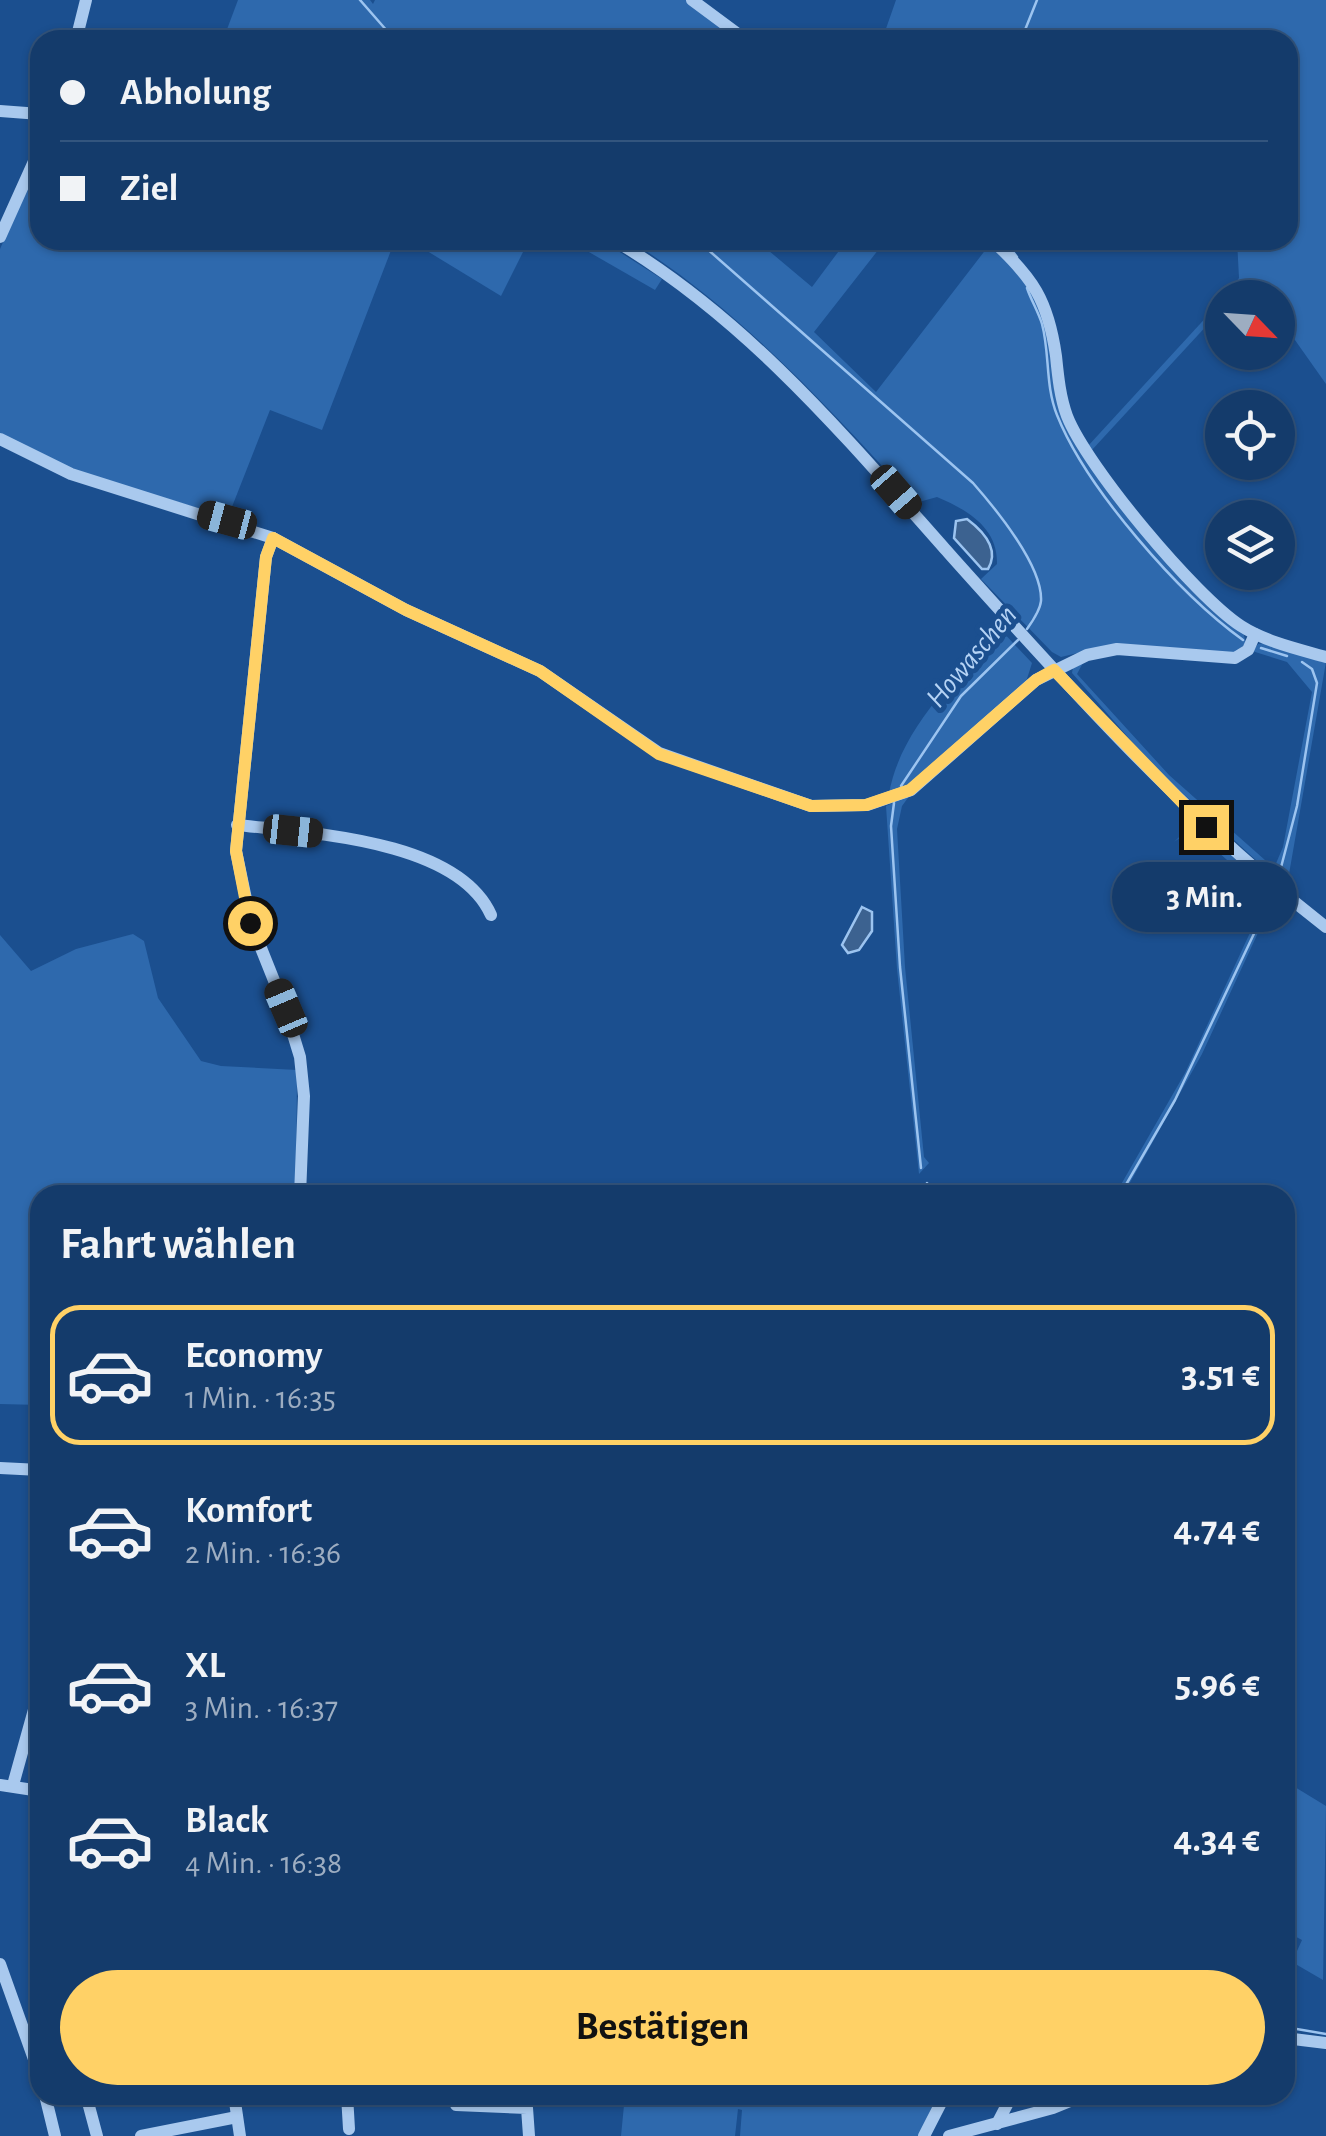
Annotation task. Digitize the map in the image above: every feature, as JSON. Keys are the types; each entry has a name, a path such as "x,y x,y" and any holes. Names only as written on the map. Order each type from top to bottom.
{"street":[{"path":"78,30 86,0"},
{"path":"692,0 732,30"},
{"path":"0,112 30,114"},
{"path":"0,237 30,168"},
{"path":"630,250 672,277 756,344 858,449 1054,670 1206,827 1326,927"},
{"path":"1002,250 1027,274 1041,295 1068,417 1095,465 1204,596 1256,634 1326,657"},
{"path":"0,439 70,474 273,538 406,610 540,671 672,760 811,806 848,808 899,795 1036,680 1087,655 1117,650 1235,658 1248,650 1256,634"},
{"path":"273,538 266,557 237,825 241,890 300,1057 304,1096 300,1185"},
{"path":"237,825 352,838 396,848 458,880 486,903 491,914"},
{"path":"0,1468 30,1470"},
{"path":"7,1785 30,1717"},
{"path":"0,1964 30,2036"},
{"path":"1295,2039 1326,2043"},
{"path":"48,2105 56,2136"},
{"path":"89,2105 97,2136"},
{"path":"235,2105 240,2136"},
{"path":"348,2105 349,2129"},
{"path":"474,2105 527,2108 529,2136"},
{"path":"924,2136 940,2105"},
{"path":"997,2124 1007,2105"},
{"path":"948,2136 1054,2105"},
{"path":"141,2136 237,2118"}],"shaded area":[{"path":"238,0 370,0 373,4 375,0 688,0 728,30 227,30"},
{"path":"896,0 1326,0 1326,384 1295,340 1295,280 1238,280 1238,250 1298,250 1298,30 886,30"},
{"path":"30,182 30,250 391,250 322,430 270,410 228,517 74,471 0,435 0,249"},
{"path":"425,250 524,250 501,296"},
{"path":"585,250 617,250 662,279 655,290"},
{"path":"644,250 768,250 812,287 840,250 878,250 814,332 876,392 985,250 997,250 1016,267 1037,299 1081,452 1243,631 1246,644 1233,654 1086,651 1061,657 1052,652 981,579 997,564 987,530 960,508 937,497 919,502 911,497 779,359 707,296"},
{"path":"1205,319 1205,327 1091,451 1088,446"},
{"path":"967,519 991,548 988,569 982,569 954,538 956,521"},
{"path":"1000,629 1032,663 1026,682 910,786 889,794 895,770 918,725 949,684"},
{"path":"1265,643 1326,662 1289,874 1280,882 1154,767 1072,673 1073,667 1085,659 1077,674 1169,775 1274,868 1283,847 1312,692 1287,662 1252,651"},
{"path":"910,795 902,806 897,829 905,967 924,1157 929,1163 919,1174 897,969 886,806"},
{"path":"1195,822 1280,898 1263,922 1202,1054 1129,1185 1121,1185 1185,1073 1261,909 1262,891 1200,836 1189,831 1174,842"},
{"path":"862,907 872,912 872,931 859,950 848,953 842,945"},
{"path":"133,934 144,941 158,998 201,1061 221,1066 297,1070 296,1185 30,1185 30,1405 0,1404 0,935 31,971 76,949"},
{"path":"1295,1787 1326,1806 1323,1980 1295,1964 1302,1940 1295,1936"},
{"path":"624,2105 937,2105 921,2136 740,2136 742,2110 738,2109 735,2136 621,2136"}],"waterway":[{"name":"Howaschen","path":"360,0 386,30"},
{"path":"1025,30 1037,0"},
{"name":"Howaschen","path":"708,250 973,483 1016,538 1040,587 1040,605 1027,629"},
{"path":"1012,250 1017,257"},
{"path":"1027,288 1042,324 1057,415 1089,474 1164,568 1243,640"},
{"name":"Howaschen","path":"901,786 961,696 1018,640"},
{"path":"1261,648 1287,656"},
{"path":"1279,875 1297,806 1317,683 1312,669 1302,662"},
{"name":"Howaschen","path":"894,803 891,826 900,967 921,1168"},
{"path":"1126,1185 1175,1100 1270,900"},
{"name":"Howaschen","path":"1295,2029 1326,2034"}],"route":[{"path":"250,923 238,874 237,825 266,557 273,538 406,610 540,671 659,754 811,806 848,808 882,802 910,790 1036,680 1054,670 1206,827"}]}
